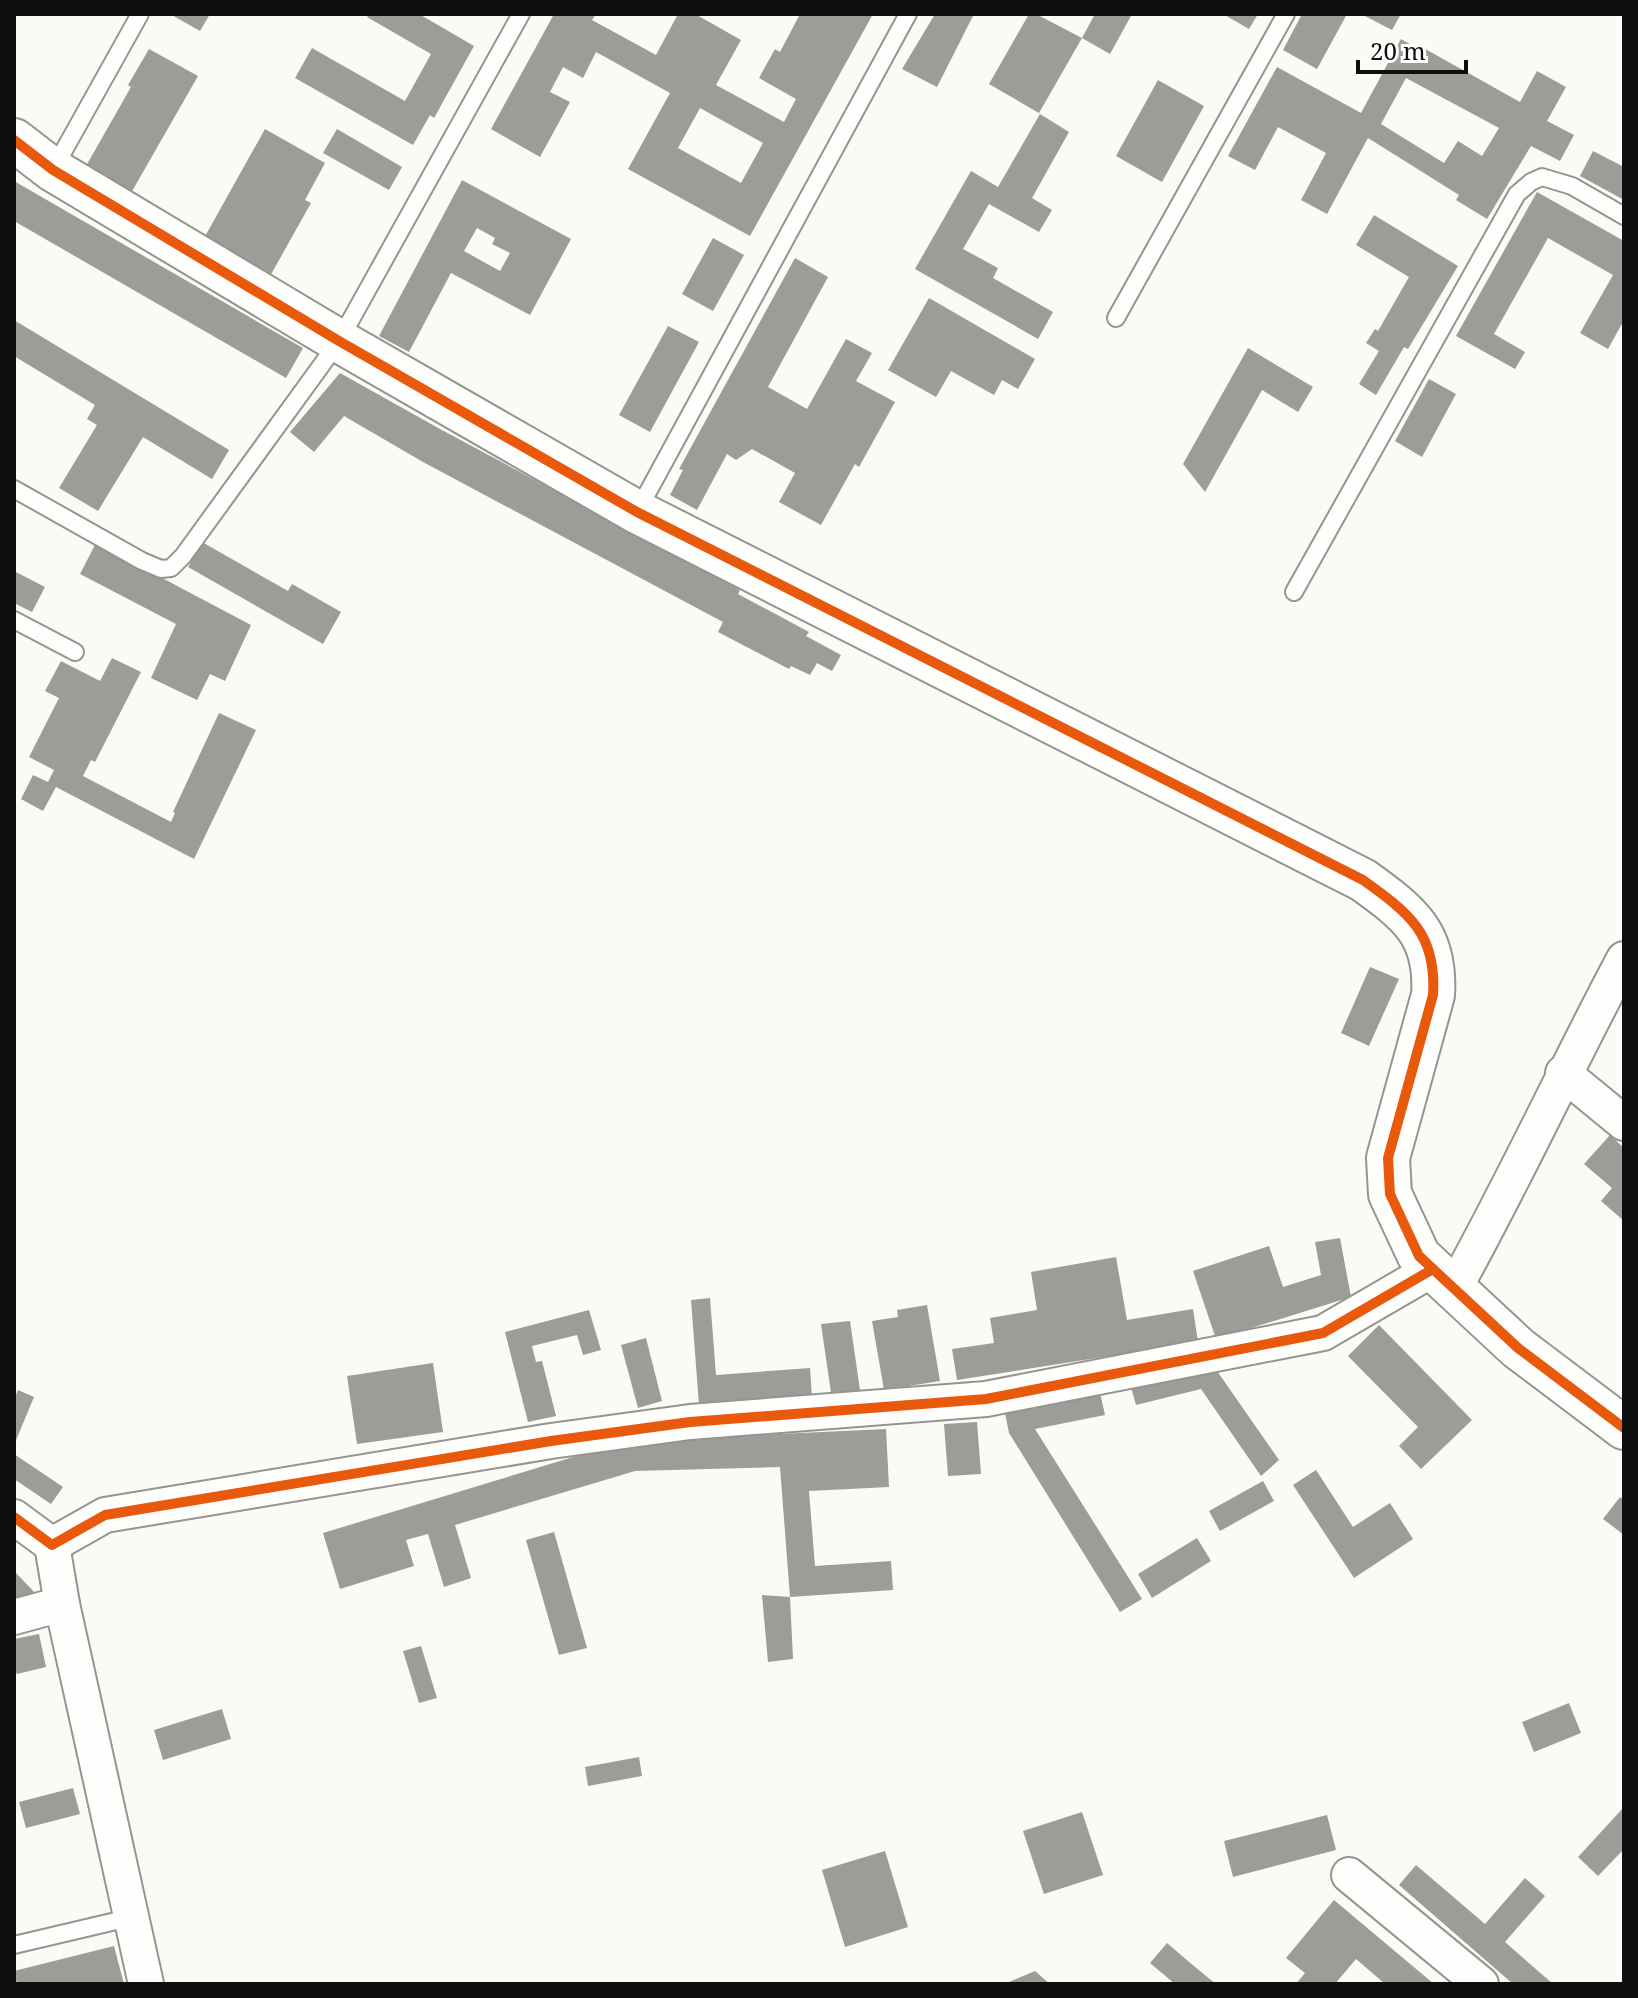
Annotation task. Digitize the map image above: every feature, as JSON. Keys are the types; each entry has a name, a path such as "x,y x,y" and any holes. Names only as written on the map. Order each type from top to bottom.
{"street":[{"path":"14,140 53,170 339,341 637,512 1363,880 1394,902 1414,921 1428,946 1435,970 1433,995 1388,1158 1390,1194 1419,1256 1518,1348 1624,1428"},
{"path":"52,1545 105,1515 551,1441 690,1422 986,1399 1323,1333 1443,1279 1504,1198 1563,1073 1624,959"},
{"path":"1563,1073 1624,1123"},
{"path":"14,1517 52,1545 62,1604 146,1984"},
{"path":"14,1617 62,1604"},
{"path":"1349,1875 1481,1984"}],"lane":[{"path":"53,170 140,14"},
{"path":"14,489 142,561 161,569 171,568 183,556 339,341 521,14"},
{"path":"637,512 908,14"},
{"path":"1116,318 1286,14"},
{"path":"1294,592 1517,194 1542,177 1572,186 1624,216"},
{"path":"14,620 75,652"},
{"path":"14,1945 133,1917"}],"building":[{"path":"170,14 210,14 200,31"},
{"path":"369,14 419,14 474,46 434,118 430,115 413,145 295,78 312,48 405,101 431,54 367,17"},
{"path":"554,14 596,14 592,20 656,55 678,14 695,14 741,40 716,85 784,122 796,99 759,78 775,49 780,52 800,14 873,14 750,236 628,169 670,93 596,52 583,78 563,67 550,92 570,102 540,157 491,129","holes":["700,108 763,143 741,183 678,148"]},
{"path":"935,14 974,14 937,87 902,69"},
{"path":"1029,14 1036,14 1082,38 1039,113 989,84"},
{"path":"1095,14 1132,14 1110,54 1082,38"},
{"path":"1223,14 1258,14 1249,29"},
{"path":"1302,14 1347,14 1317,69 1283,50"},
{"path":"1361,14 1401,14 1392,30"},
{"path":"1401,39 1418,49 1420,46 1520,102 1537,71 1566,87 1547,121 1574,135 1560,161 1531,146 1487,219 1456,200 1459,195 1368,138 1327,214 1301,200 1326,153 1278,127 1255,170 1228,156 1277,67 1361,113","holes":["1406,78 1499,128 1482,156 1458,141 1444,163 1381,124"]},
{"path":"149,49 198,76 131,193 86,166"},
{"path":"1158,80 1204,106 1162,182 1116,156"},
{"path":"1040,114 1069,132 1032,198 1052,210 1039,232 989,204 963,249 998,268 993,278 1053,312 1038,339 915,269 971,171 998,187"},
{"path":"265,129 325,163 305,200 311,203 269,278 203,240"},
{"path":"337,129 402,167 389,190 323,153"},
{"path":"1593,151 1624,167 1624,200 1580,176"},
{"path":"462,180 571,239 530,315 451,273 409,352 379,336","holes":["477,228 495,238 492,244 510,253 500,271 464,251"]},
{"path":"14,181 303,348 286,378 14,221"},
{"path":"1537,192 1624,241 1624,320 1608,349 1580,333 1613,275 1548,238 1494,334 1525,352 1515,369 1456,336"},
{"path":"1374,215 1458,266 1376,395 1359,384 1379,351 1366,343 1375,329 1378,331 1409,277 1356,245"},
{"path":"713,238 744,255 713,311 682,294"},
{"path":"795,258 828,277 768,387 807,409 846,339 872,353 856,381 895,402 859,467 855,464 821,525 779,502 795,473 752,449 736,460 727,454 697,510 670,495 683,470 679,469"},
{"path":"929,298 1035,359 1018,389 1002,380 994,395 951,371 936,397 888,370"},
{"path":"14,320 229,450 212,479 143,437 98,511 59,488 97,425 87,419 95,405 14,356"},
{"path":"668,326 699,342 650,432 619,415"},
{"path":"1248,348 1313,387 1298,412 1262,390 1205,492 1183,464"},
{"path":"340,373 740,590 738,594 809,632 806,636 841,655 832,671 817,663 810,675 791,666 789,669 718,632 723,622 423,462 344,416 314,452 290,432"},
{"path":"1429,379 1456,394 1422,457 1395,441"},
{"path":"202,542 288,591 292,584 341,612 323,644 188,567"},
{"path":"96,543 251,625 225,681 210,674 197,700 151,678 176,624 80,574"},
{"path":"14,571 45,587 32,612 14,603"},
{"path":"112,658 141,672 95,762 91,760 83,776 171,822 219,713 256,730 194,859 56,787 43,811 21,799 33,775 48,782 54,770 29,757 59,698 45,691 61,661 100,681"},
{"path":"1370,967 1399,979 1369,1046 1341,1033"},
{"path":"1610,1135 1624,1148 1624,1221 1601,1201 1612,1188 1584,1164"},
{"path":"1340,1238 1351,1297 1216,1339 1193,1271 1269,1246 1283,1287 1321,1275 1315,1242"},
{"path":"1116,1257 1127,1320 1193,1309 1198,1342 957,1380 952,1349 994,1343 990,1318 1037,1310 1031,1272"},
{"path":"710,1298 716,1375 810,1368 812,1397 699,1405 691,1300"},
{"path":"927,1305 940,1381 884,1390 872,1321 898,1317 897,1310"},
{"path":"589,1310 601,1350 583,1355 577,1335 532,1346 536,1362 542,1361 556,1416 528,1422 505,1332"},
{"path":"850,1321 860,1390 831,1393 821,1324"},
{"path":"1379,1325 1472,1420 1421,1469 1399,1446 1418,1427 1348,1356"},
{"path":"646,1338 662,1401 638,1408 621,1345"},
{"path":"433,1363 443,1432 357,1444 347,1376"},
{"path":"1215,1368 1279,1460 1261,1476 1201,1389 1136,1405 1131,1387"},
{"path":"1099,1388 1105,1415 1035,1429 1142,1599 1120,1612 1009,1433 1004,1408"},
{"path":"18,1390 34,1397 14,1445 14,1400"},
{"path":"977,1422 981,1474 948,1476 944,1424"},
{"path":"886,1429 889,1487 809,1491 815,1566 891,1561 893,1590 790,1597 780,1467 635,1471 455,1525 471,1578 444,1587 428,1534 406,1540 414,1566 340,1589 323,1533 626,1441"},
{"path":"14,1454 63,1487 51,1504 14,1479"},
{"path":"1316,1470 1353,1527 1390,1503 1413,1539 1354,1578 1293,1485"},
{"path":"1263,1481 1274,1501 1220,1531 1209,1511"},
{"path":"1620,1497 1624,1500 1624,1535 1603,1519"},
{"path":"554,1532 587,1648 559,1655 526,1540"},
{"path":"1197,1538 1211,1561 1152,1598 1138,1574"},
{"path":"14,1571 40,1598 14,1606"},
{"path":"762,1595 790,1597 793,1659 768,1662"},
{"path":"39,1634 46,1667 17,1674 14,1668 14,1639"},
{"path":"421,1646 437,1698 419,1703 403,1651"},
{"path":"1569,1703 1581,1733 1534,1752 1522,1722"},
{"path":"222,1709 231,1739 163,1760 154,1730"},
{"path":"639,1757 642,1776 588,1786 585,1767"},
{"path":"73,1788 80,1814 26,1828 19,1802"},
{"path":"1624,1807 1624,1849 1598,1876 1578,1857"},
{"path":"1082,1812 1103,1875 1044,1894 1023,1831"},
{"path":"1327,1815 1336,1850 1233,1877 1224,1841"},
{"path":"885,1851 908,1927 845,1947 822,1870"},
{"path":"1416,1865 1485,1924 1525,1878 1545,1896 1505,1942 1553,1984 1513,1984 1399,1885"},
{"path":"1334,1900 1434,1984 1385,1984 1356,1959 1335,1984 1296,1984 1305,1973 1286,1958"},
{"path":"1167,1943 1216,1984 1175,1984 1150,1963"},
{"path":"114,1946 124,1984 17,1984 14,1971"},
{"path":"1035,1971 1050,1984 1004,1984"}],"cycle path":[{"path":"14,140 53,170 339,341 637,512 1363,880 1394,903 1417,927 1425,941 1433,974 1433,995 1388,1158 1390,1194 1419,1256 1518,1348 1624,1428"},
{"path":"14,1517 52,1545 105,1515 551,1441 690,1422 986,1399 1323,1333 1433,1269"}]}
